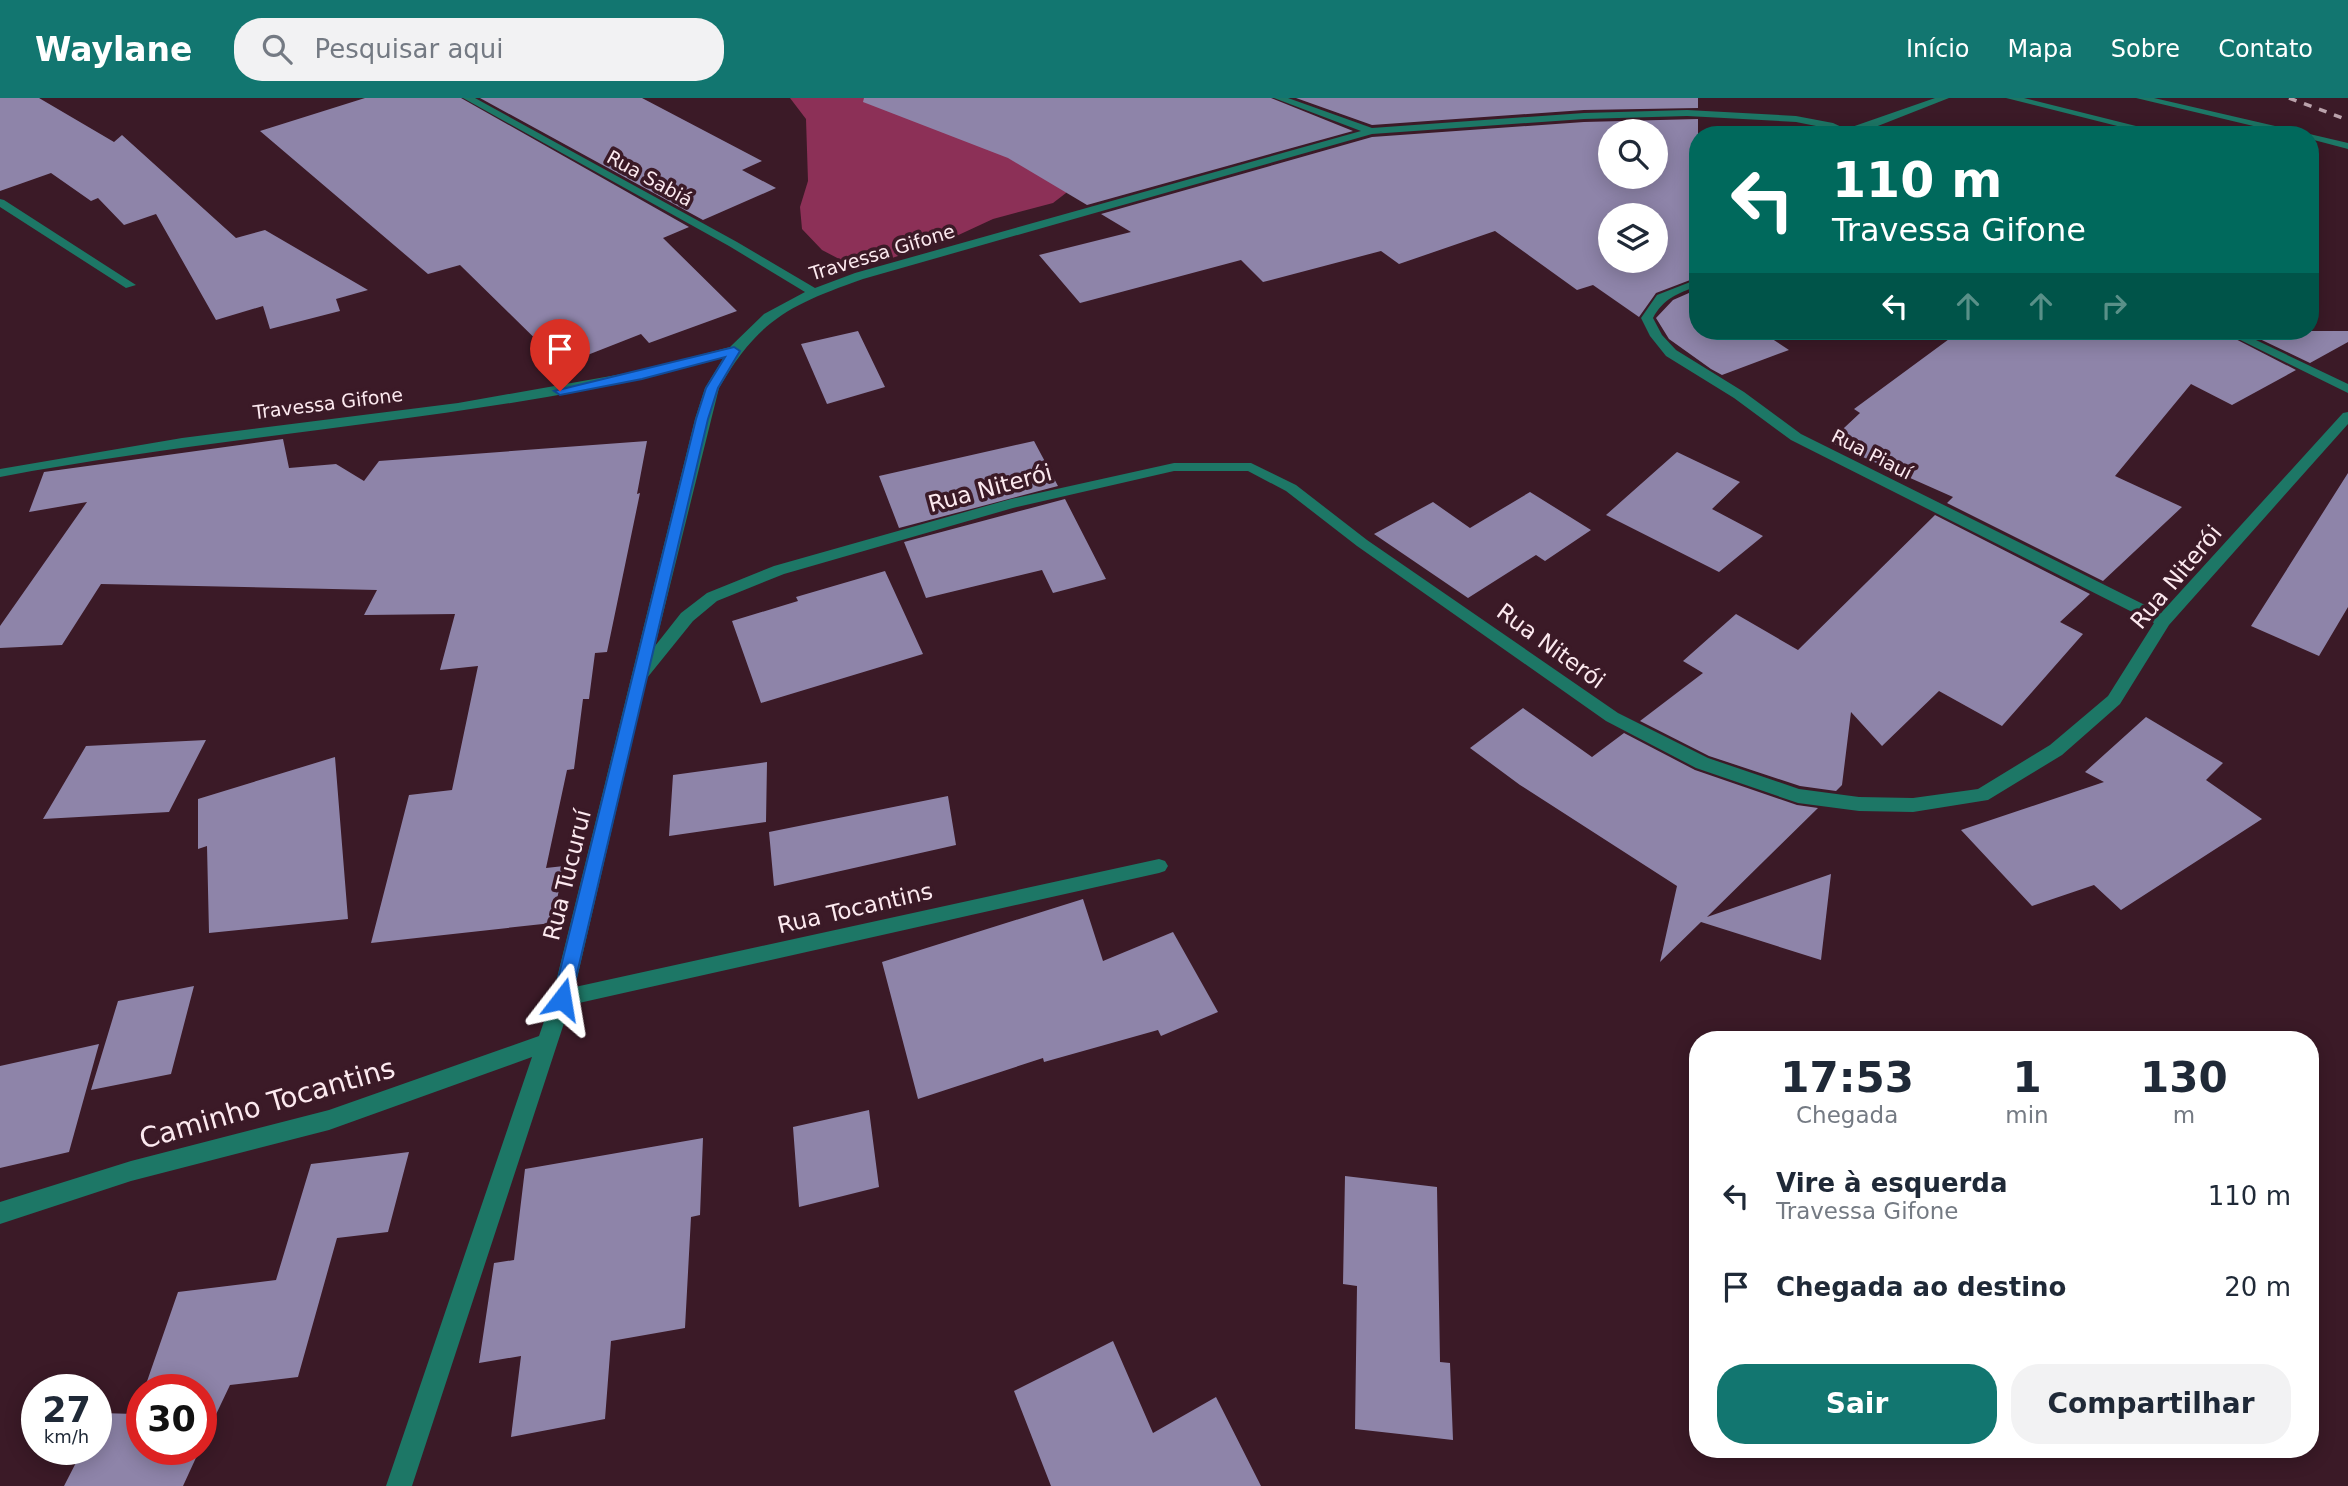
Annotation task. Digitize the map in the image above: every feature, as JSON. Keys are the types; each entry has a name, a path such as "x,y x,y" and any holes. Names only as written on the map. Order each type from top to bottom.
{"street":[{"name":"Rua Sabiá","path":"468,98 733,244 813,292"},
{"path":"1279,98 1371,131 1584,116 1687,113 1805,120 1823,126"},
{"path":"1863,126 1944,98"},
{"path":"2011,98 2128,126"},
{"path":"2141,98 2267,126"},
{"name":"Travessa Gifone","path":"0,473 129,448 506,401 642,375 734,351 767,318 813,292 859,276 1371,131"},
{"path":"2319,138 2348,146"},
{"path":"0,202 130,285"},
{"name":"Rua Piauí","path":"1689,285 1668,292 1654,302 1647,318 1656,336 1671,353 1739,395 1796,437 2163,621"},
{"path":"2247,340 2348,389"},
{"name":"Rua Tucuruí","path":"400,1486 562,999 702,419 712,388 734,351"},
{"name":"Rua Niterói","path":"642,674 687,617 712,597 739,585 1011,504 1174,467 1251,467 1292,488 1362,543 1612,717 1702,763 1798,796 1859,804 1913,804 1982,795 2056,750 2114,700 2163,621 2348,416"},
{"name":"Rua Tocantins","path":"562,999 1159,866"},
{"name":"Caminho Tocantins","path":"0,1213 131,1171 329,1121 548,1042"}],"shaded area":[{"path":"790,98 934,98 1066,180 1066,193 1053,203 993,219 952,238 883,261 843,261 822,250 802,229 800,207 808,181 806,119"}],"building":[{"path":"0,98 39,98 114,142 122,135 236,238 265,230 368,290 336,299 340,311 270,329 263,306 216,320 156,214 124,225 98,198 91,201 51,173 0,191"},
{"path":"365,98 461,98 689,227 663,238 737,311 649,343 641,334 562,365 460,265 428,274 260,131"},
{"path":"480,98 642,98 762,161 742,170 776,188 703,220"},
{"path":"864,98 1271,98 1353,131 1087,205 1008,158 863,102"},
{"path":"1296,98 1698,98 1698,108 1584,110 1372,125"},
{"path":"1698,119 1698,126 1689,126 1689,280 1656,293 1639,317 1593,285 1577,290 1495,231 1399,264 1381,251 1263,282 1241,260 1080,303 1039,255 1131,232 1101,214 1372,137 1584,122 1598,122 1598,189 1668,189 1668,120"},
{"path":"1689,293 1689,340 1774,340 1789,350 1722,375 1669,339 1656,318 1673,300"},
{"path":"858,331 885,387 827,404 801,344"},
{"path":"2319,331 2348,331 2348,342 2310,363 2262,340 2319,340"},
{"path":"1948,340 2238,340 2296,370 2232,405 2191,384 2115,476 2182,507 2103,581 1947,503 1953,497 1829,442 1860,413 1854,409"},
{"path":"283,439 289,468 336,464 364,481 379,461 647,441 637,494 640,493 607,652 595,653 589,699 583,699 574,769 567,770 546,868 564,866 552,923 371,943 409,795 452,790 478,666 440,670 455,614 364,615 377,590 101,584 62,645 0,648 0,626 87,502 29,512 44,472"},
{"path":"1034,441 1058,486 899,528 879,476"},
{"path":"1677,452 1740,482 1712,509 1763,536 1719,572 1606,515"},
{"path":"2348,473 2348,607 2319,656 2251,626"},
{"path":"1530,492 1591,530 1545,561 1536,555 1468,598 1374,534 1433,502 1470,528"},
{"path":"1065,499 1106,579 1053,593 1042,570 926,598 904,542"},
{"path":"1935,515 2090,594 2060,622 2083,634 2002,726 1939,691 1882,746 1851,712 1842,785 1836,791 1800,786 1709,756 1640,721 1703,673 1683,661 1736,614 1798,650"},
{"path":"885,571 923,654 761,703 732,621 798,601 796,597"},
{"path":"1523,708 1592,757 1624,733 1695,770 1797,805 1818,808 1707,917 1831,874 1821,960 1701,922 1660,962 1677,886 1520,785 1470,748"},
{"path":"2146,717 2223,763 2206,780 2262,819 2121,910 2094,885 2032,906 1961,830 2104,782 2085,772"},
{"path":"206,740 169,812 43,819 86,746"},
{"path":"335,757 348,919 209,933 207,846 198,849 198,799"},
{"path":"767,762 766,822 669,836 673,775"},
{"path":"948,796 956,845 774,886 769,832"},
{"path":"1083,899 1103,961 1173,932 1218,1012 1161,1036 1158,1030 1044,1062 1043,1058 918,1099 882,962"},
{"path":"194,986 171,1074 91,1090 118,1001"},
{"path":"99,1044 69,1152 0,1168 0,1066"},
{"path":"869,1110 879,1187 799,1207 793,1127"},
{"path":"703,1138 700,1215 691,1217 685,1328 611,1341 605,1419 511,1437 521,1356 479,1363 494,1263 514,1260 525,1169"},
{"path":"409,1152 388,1232 337,1238 298,1377 230,1385 217,1412 217,1374 150,1374 178,1292 276,1280 311,1164"},
{"path":"1345,1176 1437,1187 1440,1362 1450,1363 1453,1440 1355,1429 1357,1286 1343,1284"},
{"path":"1113,1341 1153,1433 1216,1397 1261,1486 1051,1486 1014,1391"},
{"path":"112,1413 126,1414 126,1465 193,1465 183,1486 64,1486 75,1465 112,1465"}],"railway":[{"path":"2289,98 2348,120"}],"route":[{"path":"560,391 642,375 734,351 712,388 702,419 562,999"}]}
